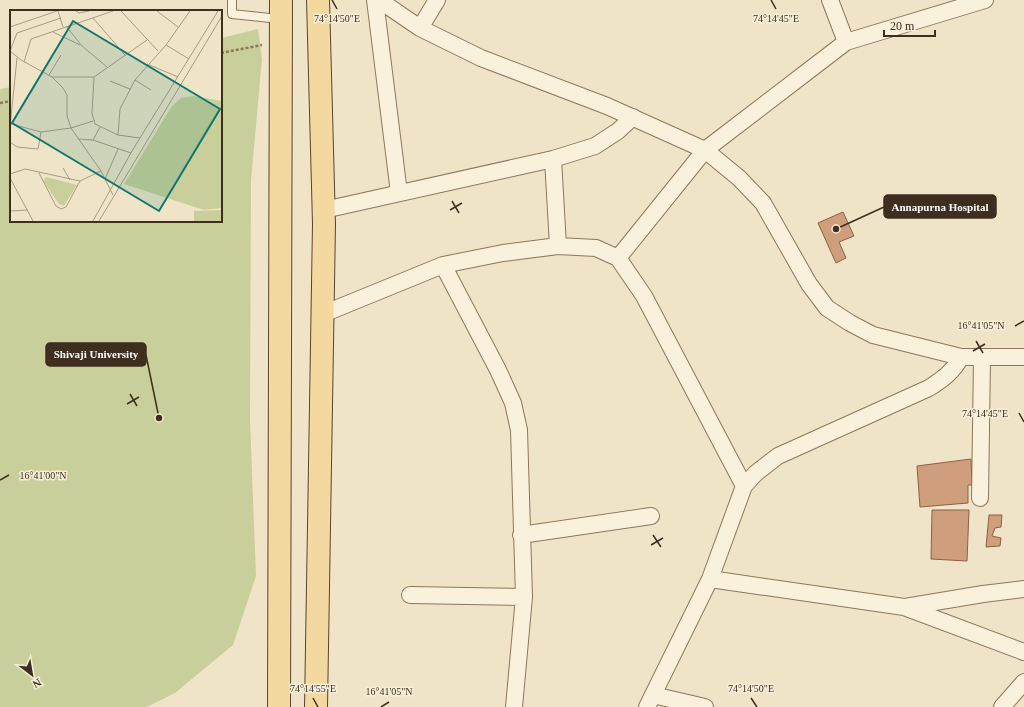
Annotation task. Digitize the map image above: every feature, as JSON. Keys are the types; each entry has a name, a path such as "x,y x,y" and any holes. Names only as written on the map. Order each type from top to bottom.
{"main road":[{"path":"316,707 324,210 318,0"},
{"path":"279,707 281,10"}],"street":[{"path":"375,0 399,193"},
{"path":"379,0 420,28 481,58 607,106 705,150 739,178 763,203 809,284 827,308 850,323 873,335 961,357 1024,357"},
{"path":"420,28 436,0"},
{"path":"830,0 846,42"},
{"path":"618,258 705,150 846,42 985,0"},
{"path":"324,210 553,159 595,146 618,132 633,117"},
{"path":"553,159 558,246"},
{"path":"323,314 443,265 503,253 558,246 596,248 618,258 644,296 744,486"},
{"path":"443,265 498,370 513,403 519,430 524,597 514,707"},
{"path":"705,707 650,701 710,579 744,486 756,473 778,456 929,388 944,379 955,368 961,357"},
{"path":"980,498 982,358"},
{"path":"521,535 651,516"},
{"path":"710,579 904,607 1024,652"},
{"path":"904,607 1024,589"},
{"path":"410,595 524,597"},
{"path":"1002,707 1024,682"}],"lane":[{"path":"232,0 232,14 281,10"}],"path":[{"path":"0,103 10,101"}],"green space":[{"path":"258,29 262,59 251,181 250,420 256,576 233,645 175,693 147,707 0,707 0,89 10,87 10,222 222,222 222,38"}],"building":[{"path":"843,212 854,236 839,242 846,258 836,263 818,223"},
{"path":"971,459 972,485 968,485 968,503 920,507 917,466"},
{"path":"932,510 969,510 967,561 931,559"},
{"path":"989,515 1002,515 1001,527 995,528 992,536 1001,538 1000,546 986,547"}],"place":[{"name":"Annapurna Hospital","path":"836,229"},
{"name":"Shivaji University","path":"159,418"}]}
